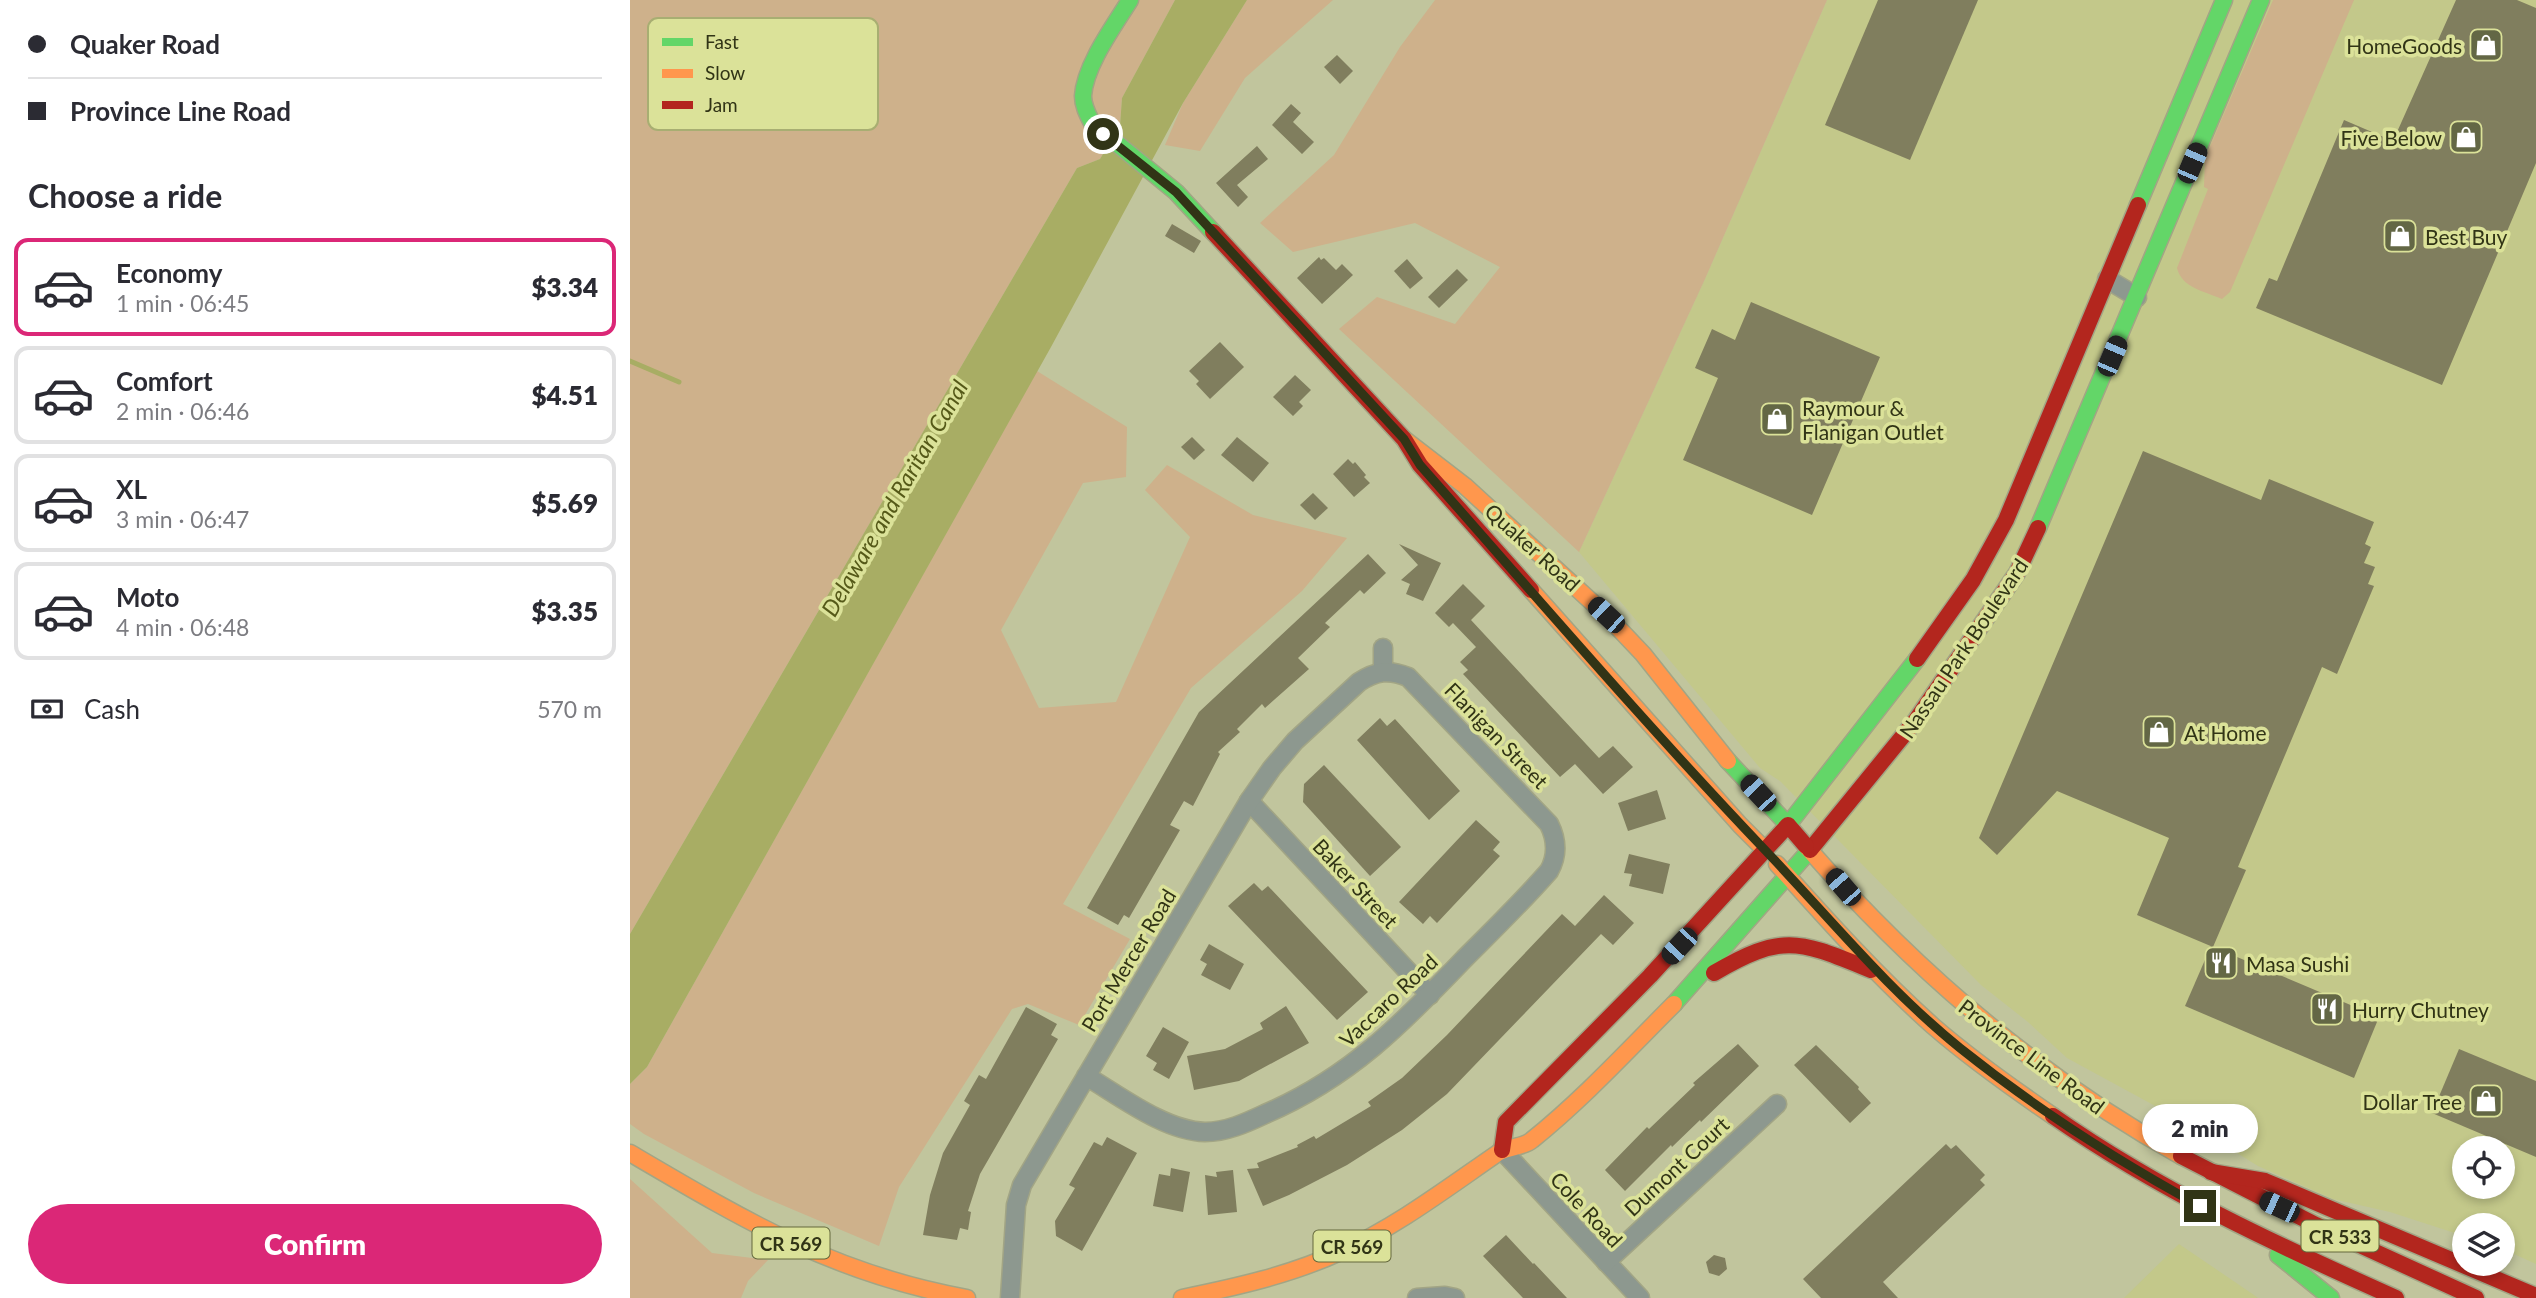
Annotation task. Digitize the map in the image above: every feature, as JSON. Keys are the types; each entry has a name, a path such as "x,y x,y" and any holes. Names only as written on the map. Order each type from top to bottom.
{"main road":[{"name":"Quaker Road","path":"1130,0 1087,80 1083,97 1085,111 1092,123 1176,192 1205,222 1404,439 1420,465 1766,851"},
{"name":"Nassau Park Boulevard","path":"1788,825 1931,642 1973,580 2006,520 2224,0"},
{"name":"Nassau Park Boulevard","path":"1811,850 1916,720 2017,573 2051,502 2260,0"},
{"name":"Quaker Road","path":"1404,439 1465,486 1606,615 1643,654 1727,761 1788,825"},
{"name":"CR 533","path":"1788,825 1811,850"},
{"path":"1502,1150 1506,1122 1630,998 1788,825"},
{"name":"CR 569","path":"1182,1298 1231,1289 1289,1272 1341,1252 1422,1206 1502,1150 1529,1143 1616,1063 1688,989 1811,850"},
{"name":"Province Line Road","path":"1811,850 1908,955 2007,1042 2114,1118 2211,1172 2472,1297"},
{"name":"CR 533","path":"1766,851 1788,876"},
{"name":"Province Line Road","path":"1788,876 1877,972 1959,1047 2042,1108 2117,1159 2255,1235 2396,1298"},
{"path":"1688,989 1740,957 1776,943 1813,947 1877,972"},
{"name":"CR 569","path":"630,1153 789,1242 842,1265 897,1283 967,1298"},
{"path":"2211,1172 2265,1181 2536,1296"},
{"path":"2255,1235 2331,1298"}],"street":[{"path":"2108,279 2137,297"},
{"path":"1383,648 1383,671"},
{"name":"Port Mercer Road","path":"1010,1298 1016,1205 1022,1185 1249,802 1295,741 1359,682 1371,674 1383,671"},
{"name":"Flanigan Street","path":"1383,671 1397,672 1416,684 1549,824 1563,845 1545,876"},
{"name":"Baker Street","path":"1249,802 1430,995"},
{"name":"Vaccaro Road","path":"1086,1076 1167,1123 1185,1129 1205,1132 1224,1130 1283,1107 1319,1087 1371,1051 1430,995 1545,876"},
{"name":"Dumont Court","path":"1606,1262 1777,1104"},
{"name":"Cole Road","path":"1502,1150 1640,1298"},
{"path":"1417,1298 1455,1298"}],"shaded area":[{"path":"630,0 1175,0 1122,98 1120,125 1100,159 1077,168 630,934"},
{"path":"1247,0 1333,0 1245,78 1200,151 1165,145 1183,103"},
{"path":"1435,0 1827,0 1705,279 1579,552 1339,329 1377,297 1455,324 1500,267 1415,223 1293,252 1260,223 1334,155 1400,47"},
{"path":"1827,0 2536,0 2536,1264 2515,1254 2515,1213 2452,1213 2452,1232 2390,1212 2333,1199 2258,1166 2205,1133 2067,1058 2028,1022 1981,985 1780,781 1760,768 1579,552 1705,279"},
{"path":"2273,0 2354,0 2230,292 2222,299 2189,284 2177,268 2208,189 2204,187 2205,158"},
{"path":"1037,371 1127,427 1126,477 1083,483 1001,630 1039,708 1116,702 1190,537 1145,490 1167,465 1253,515 1347,538 1302,591 1191,688 1063,904 1130,939 1079,1025 1028,1004 1012,1009 899,1187 879,1246 754,1193 644,1134 630,1124 630,1084 647,1067"},
{"path":"630,1179 712,1253 768,1260 748,1281 741,1298 630,1298"},
{"path":"2179,1244 2254,1295 2258,1298 2124,1298"}],"water":[{"name":"Delaware and Raritan Canal","path":"1175,0 1247,0 1183,103 1051,347 647,1067 630,1084 630,934 1077,168 1100,159 1120,126 1122,98"}],"building":[{"path":"1878,0 1978,0 1910,160 1825,125"},
{"name":"Best Buy","path":"2456,0 2517,0 2536,8 2536,163 2442,385 2256,308 2269,278 2277,281 2344,120 2393,141"},
{"path":"1337,55 1353,71 1340,84 1324,67"},
{"path":"1291,104 1301,113 1293,122 1314,142 1302,154 1272,125"},
{"path":"1257,146 1268,159 1237,185 1248,197 1238,207 1216,183"},
{"path":"1172,224 1201,241 1194,253 1165,236"},
{"path":"1319,257 1321,260 1324,258 1336,270 1342,264 1353,275 1322,304 1297,278"},
{"path":"1407,259 1423,278 1410,289 1394,271"},
{"path":"1457,269 1468,280 1439,308 1428,297"},
{"name":"Raymour & Flanigan Outlet","path":"1751,302 1880,357 1812,515 1683,460 1718,378 1695,368 1712,329 1735,340"},
{"path":"1220,342 1244,367 1210,399 1196,384 1199,381 1189,371"},
{"path":"1295,375 1311,390 1299,402 1303,406 1293,416 1273,397"},
{"path":"1192,437 1205,450 1194,460 1181,447"},
{"path":"1237,437 1269,463 1253,482 1221,455"},
{"name":"At Home","path":"2143,451 2261,500 2269,479 2374,522 2365,544 2371,547 2364,563 2375,567 2368,584 2374,586 2337,674 2322,667 2238,867 2246,870 2213,947 2137,915 2169,838 2057,791 1997,855 1979,838"},
{"path":"1348,459 1353,464 1355,462 1370,483 1354,497 1333,474"},
{"path":"1313,493 1328,508 1315,520 1300,505"},
{"path":"1399,544 1441,563 1423,601 1406,594 1410,584 1401,580 1418,565"},
{"path":"1368,554 1386,573 1364,594 1360,590 1325,623 1330,627 1298,658 1309,669 1265,708 1262,704 1237,729 1240,732 1218,752 1220,754 1193,806 1184,801 1170,825 1180,830 1129,918 1124,915 1118,925 1087,908 1199,712"},
{"path":"1463,584 1485,606 1471,620 1599,758 1613,746 1633,767 1603,794 1575,764 1560,777 1463,674 1468,670 1460,662 1476,647 1453,623 1449,627 1435,613"},
{"path":"1380,718 1387,726 1395,719 1460,791 1429,820 1357,740"},
{"path":"1324,765 1401,847 1370,876 1303,802 1304,784"},
{"path":"1657,790 1666,819 1628,831 1618,803"},
{"path":"1476,820 1500,842 1493,850 1500,856 1437,923 1430,916 1423,924 1399,902"},
{"path":"1629,854 1670,864 1663,894 1629,886 1632,874 1624,873"},
{"path":"1254,883 1262,891 1268,886 1368,992 1337,1020 1228,906"},
{"path":"1604,895 1634,923 1613,945 1601,934 1447,1094 1402,1130 1347,1165 1263,1206 1247,1169 1259,1168 1257,1163 1298,1147 1297,1145 1314,1136 1316,1139 1371,1106 1368,1102 1402,1078 1447,1035 1562,914 1575,926"},
{"path":"1209,944 1244,964 1230,990 1201,975 1207,964 1200,960"},
{"path":"2211,946 2379,1017 2354,1078 2185,1006"},
{"path":"1286,1006 1309,1043 1239,1081 1194,1090 1187,1056 1225,1049 1263,1029 1260,1023"},
{"path":"1026,1007 1057,1024 1051,1035 1058,1039 980,1174 968,1211 971,1212 968,1230 960,1228 957,1240 923,1235 930,1195 943,1153 970,1105 964,1101 979,1075 986,1079"},
{"path":"1163,1027 1189,1042 1169,1079 1153,1070 1157,1063 1146,1056"},
{"path":"1738,1044 1759,1066 1701,1122 1700,1120 1672,1147 1671,1145 1625,1191 1605,1170 1647,1127 1649,1129 1695,1085 1693,1083"},
{"path":"1816,1045 1859,1087 1871,1103 1850,1123 1794,1065"},
{"name":"Dollar Tree","path":"2459,1049 2536,1081 2536,1157 2515,1148 2515,1136 2486,1136 2432,1113"},
{"path":"1107,1137 1137,1153 1082,1251 1056,1236 1055,1221 1075,1188 1069,1185 1094,1142 1102,1146"},
{"path":"1946,1144 1951,1149 1956,1145 1985,1175 1980,1180 1985,1185 1883,1282 1898,1298 1821,1298 1803,1279"},
{"path":"1171,1168 1190,1172 1183,1212 1153,1206 1159,1174 1170,1176"},
{"path":"1233,1170 1237,1212 1208,1215 1205,1175 1217,1177 1216,1172"},
{"path":"1506,1235 1567,1298 1523,1298 1483,1256"},
{"path":"1714,1255 1725,1258 1727,1269 1719,1276 1709,1273 1706,1262"}],"waterway":[{"path":"630,361 679,382"}],"traffic: fast":[{"path":"1130,0 1101,46 1089,72 1083,96 1086,110 1092,123 1176,192 1213,232"},
{"path":"2138,205 2224,0"},
{"path":"2038,528 2261,0"},
{"path":"1728,761 1788,825 1917,659"},
{"path":"1674,1004 1810,850"},
{"path":"2278,1255 2331,1298"}],"traffic: slow":[{"path":"1404,439 1465,486 1606,615 1643,654 1728,761"},
{"path":"1531,590 1766,851"},
{"path":"1806,846 1890,936 1980,1018 2077,1091 2181,1156"},
{"path":"1777,864 1872,968 1912,1007 1962,1050 2053,1116"},
{"path":"1182,1298 1282,1274 1340,1252 1381,1231 1498,1153 1532,1140 1587,1091 1674,1004"},
{"path":"630,1153 712,1201 791,1242 874,1275 967,1298"}],"traffic: jam":[{"path":"1917,659 1973,580 2006,520 2138,205"},
{"path":"1213,232 1404,439 1420,465 1531,590"},
{"path":"1810,850 1916,720 2017,573 2038,528"},
{"path":"1502,1150 1506,1122 1650,976 1788,825 1806,846"},
{"path":"1714,973 1758,951 1792,945 1826,952 1871,970"},
{"path":"2053,1116 2177,1193 2263,1237 2396,1298"},
{"path":"2181,1156 2316,1225 2476,1298"},
{"path":"2211,1172 2265,1181 2536,1296"}],"place":[{"name":"HomeGoods","path":"2486,45"},
{"name":"Five Below","path":"2466,137"},
{"name":"Best Buy","path":"2400,236"},
{"name":"Raymour & Flanigan Outlet","path":"1777,419"},
{"name":"At Home","path":"2159,732"},
{"name":"Masa Sushi","path":"2221,963"},
{"name":"Hurry Chutney","path":"2327,1009"},
{"name":"Dollar Tree","path":"2486,1101"}],"route":[{"path":"1103,134 1176,192 1224,242 1404,439 1420,465 1740,825 1877,972 1959,1047 2042,1108 2117,1159 2200,1206"}]}
